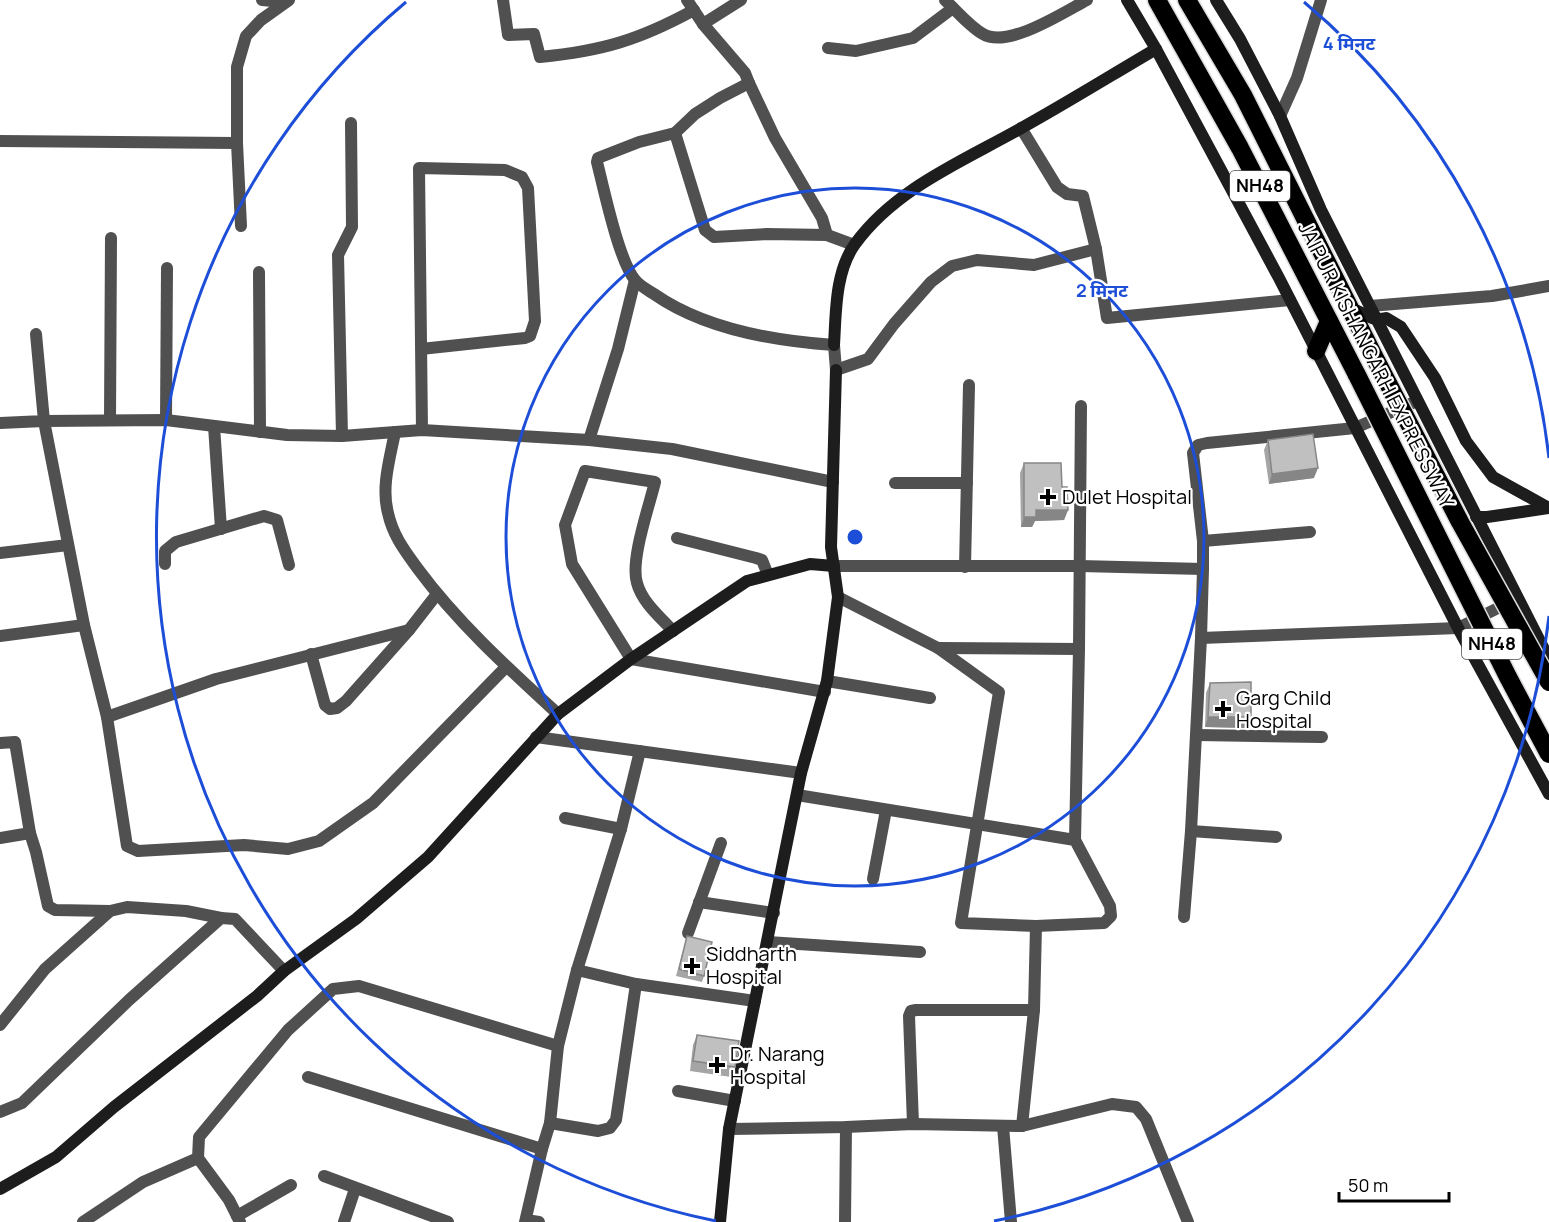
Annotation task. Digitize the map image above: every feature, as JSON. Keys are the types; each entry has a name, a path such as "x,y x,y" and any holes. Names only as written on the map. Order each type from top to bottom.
{"highway":[{"name":"JAIPUR KISHANGARH EXPRESSWAY","path":"1157,0 1240,148 1549,754"},
{"name":"JAIPUR KISHANGARH EXPRESSWAY","path":"1187,0 1243,95 1460,522 1549,682"},
{"path":"1316,351 1329,321"}],"street":[{"path":"262,0 287,1"},
{"path":"503,0 508,35 534,34 540,57 603,48 635,39 691,5 703,24 746,73 775,138 822,218 827,235"},
{"path":"703,24 741,0"},
{"path":"828,48 856,51 913,38 949,4 984,35 1004,37 1027,32 1087,0"},
{"path":"1127,0 1156,49 1290,300 1458,627 1549,794"},
{"path":"1216,0 1240,39 1280,116 1321,210 1549,659"},
{"path":"1280,116 1297,78 1321,0"},
{"path":"242,226 237,143 237,67 246,36 261,20 287,1"},
{"path":"720,1222 729,1129 796,795 826,686 837,597 831,547 836,370 834,345 838,282 854,245 888,207 919,185 1156,49"},
{"path":"749,83 695,114 675,133 639,142 598,158 597,162 622,254 635,280 668,303 738,330 794,342 834,345"},
{"path":"342,436 338,255 352,227 351,123"},
{"path":"1021,128 1057,187 1066,194 1083,196 1096,249 1107,318 1290,300"},
{"path":"675,133 705,230 714,237 767,234 827,235 854,245"},
{"path":"0,141 237,143"},
{"path":"421,349 530,336 535,321 528,188 522,177 505,170 419,168 421,349 422,430"},
{"path":"110,420 111,238"},
{"path":"836,370 868,358 931,282 952,266 977,260 1034,266 1096,249"},
{"path":"166,420 167,268"},
{"path":"259,272 260,432"},
{"path":"589,440 618,349 635,280"},
{"path":"1370,306 1492,296 1549,286"},
{"path":"1350,309 1360,311 1368,318 1376,320 1386,318 1401,327 1435,378 1466,441 1493,477 1548,508"},
{"path":"36,334 44,421 84,625 107,717 127,846 138,851 244,845 288,849 319,841 373,803 506,667"},
{"path":"965,567 969,384"},
{"path":"1184,917 1197,735 1203,569 1203,541 1193,453 1198,445 1355,428 1417,401"},
{"path":"837,597 938,648 999,692 961,923 1036,926 1104,923 1111,916 1110,906 1075,840 1081,406"},
{"path":"0,423 166,420 287,435 342,436 422,430 589,440 672,449 833,482"},
{"path":"214,426 221,529"},
{"path":"395,432 385,486 387,512 396,539 437,594 506,667 558,714"},
{"path":"673,631 647,603 637,582 636,560 655,482 585,471 565,525 572,564 632,659 930,698"},
{"path":"895,483 967,483"},
{"path":"1476,517 1548,508"},
{"path":"165,564 165,552 176,542 264,516 277,520 289,565"},
{"path":"1203,541 1310,532"},
{"path":"677,538 756,558 762,561 768,575"},
{"path":"0,553 68,545"},
{"path":"0,1189 56,1157 114,1107 257,996 284,971 356,919 428,857 558,714 632,659 747,581 810,564 1203,569"},
{"path":"311,654 325,705 330,709 337,708 346,701 409,630 437,594"},
{"path":"1201,638 1458,627 1518,598"},
{"path":"0,636 84,625"},
{"path":"107,717 216,679 409,630"},
{"path":"938,648 1079,649"},
{"path":"1197,735 1322,737"},
{"path":"536,737 801,773"},
{"path":"0,743 15,742 30,833 48,906 55,910 110,911 127,907 186,911 235,920 284,971"},
{"path":"530,1221 542,1149 550,1123 558,1046 578,970 621,829 640,751"},
{"path":"796,795 1075,840"},
{"path":"873,879 886,810"},
{"path":"565,818 621,829"},
{"path":"1191,831 1276,837"},
{"path":"0,838 30,833"},
{"path":"688,933 721,843"},
{"path":"699,902 774,913"},
{"path":"0,1025 45,969 110,911"},
{"path":"0,1112 22,1103 129,1000 221,918"},
{"path":"1022,1126 1034,1010 1036,926"},
{"path":"768,942 920,952"},
{"path":"578,970 636,984 755,1001"},
{"path":"550,1123 598,1131 609,1128 616,1120 636,984"},
{"path":"291,1185 238,1219 229,1200 198,1158 199,1137 288,1030 333,989 359,986 558,1046"},
{"path":"913,1124 909,1016 911,1011 1034,1010"},
{"path":"308,1077 542,1149"},
{"path":"678,1091 735,1101"},
{"path":"729,1129 913,1124 1022,1126 1112,1104 1136,1107 1146,1119 1188,1222"},
{"path":"1003,1126 1011,1222"},
{"path":"845,1222 846,1127"},
{"path":"82,1222 143,1182 198,1158"},
{"path":"324,1176 448,1222"},
{"path":"344,1222 355,1189"}],"building":[{"path":"1313,434 1318,468 1272,474 1268,440"},
{"path":"1024,463 1061,463 1062,487 1067,487 1068,510 1036,510 1036,517 1024,517"},
{"path":"1251,682 1251,717 1208,717 1210,683"},
{"path":"687,936 712,942 704,976 679,969"},
{"path":"697,1035 739,1041 735,1067 693,1061"}],"place":[{"name":"Dulet Hospital","path":"1048,497"},
{"name":"Garg Child Hospital","path":"1223,709"},
{"name":"Siddharth Hospital","path":"692,966"},
{"name":"Dr. Narang Hospital","path":"717,1065"}]}
